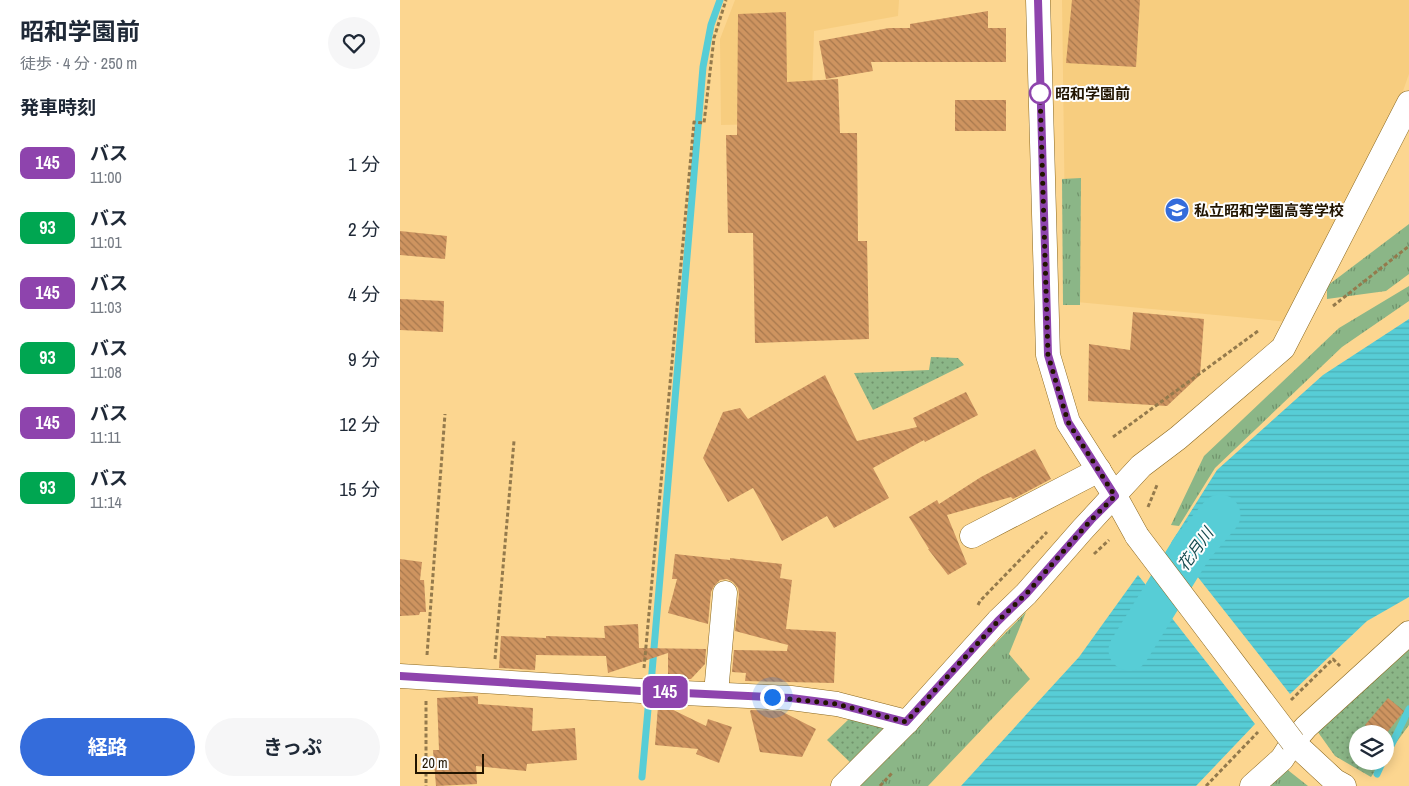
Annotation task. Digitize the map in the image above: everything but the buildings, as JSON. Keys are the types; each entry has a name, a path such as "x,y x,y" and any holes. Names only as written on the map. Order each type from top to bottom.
{"street":[{"path":"1038,0 1048,355 1068,422 1115,496 1137,536 1293,742 1334,781 1344,786"},
{"path":"843,786 906,722 998,621 1026,594 1141,466 1178,438 1283,348 1409,104"},
{"path":"972,536 1099,470"},
{"path":"716,693 725,594"},
{"path":"1252,786 1282,759 1306,727 1409,633"},
{"path":"400,676 791,698 837,704 906,722"}],"path":[{"path":"641,691 694,122 704,123 714,38 726,0"},
{"path":"1331,307 1409,246"},
{"path":"1112,438 1258,331"},
{"path":"426,786 426,678 445,414"},
{"path":"493,682 514,440"},
{"path":"1206,786 1248,741"}],"shaded area":[{"path":"735,0 899,0 898,16 814,31 811,123 721,125 720,39"},
{"path":"1062,0 1409,0 1409,74 1385,142 1300,323 1066,301"}],"green space":[{"path":"1081,178 1080,305 1063,305 1062,179"},
{"path":"1409,224 1409,274 1386,291 1327,299 1327,286"},
{"path":"1409,286 1409,301 1342,347 1215,468 1179,526 1171,525 1204,456 1339,328"},
{"path":"931,357 958,358 964,365 873,410 854,373 929,370"},
{"path":"1026,612 1009,654 1030,679 928,786 855,786"},
{"path":"1409,640 1409,725 1394,746 1394,725 1349,725 1349,764 1335,756 1315,728"},
{"path":"849,719 902,723 856,768 827,740"},
{"path":"1284,767 1308,786 1265,786"},
{"path":"1359,770 1376,770 1371,777"}],"water":[{"path":"1409,319 1409,597 1367,621 1290,694 1171,543 1217,470 1323,375"},
{"path":"1138,575 1255,724 1196,786 961,786 1079,657"}],"waterway":[{"path":"651,684 703,67 711,25 720,0"},
{"name":"花月川","path":"1129,650 1192,548 1220,515"},
{"path":"642,777 649,698"},
{"path":"1394,740 1409,709"},
{"path":"1377,774 1379,770"}],"bus line":[{"name":"145","path":"400,676 791,698 837,704 906,722 1115,496 1068,422 1048,355 1038,0"}],"place":[{"name":"昭和学園前","path":"1040,93"},
{"name":"私立昭和学園高等学校","path":"1177,210"}],"route":[{"path":"772,697 837,704 906,722 1115,496 1068,422 1048,355 1040,93"}]}
